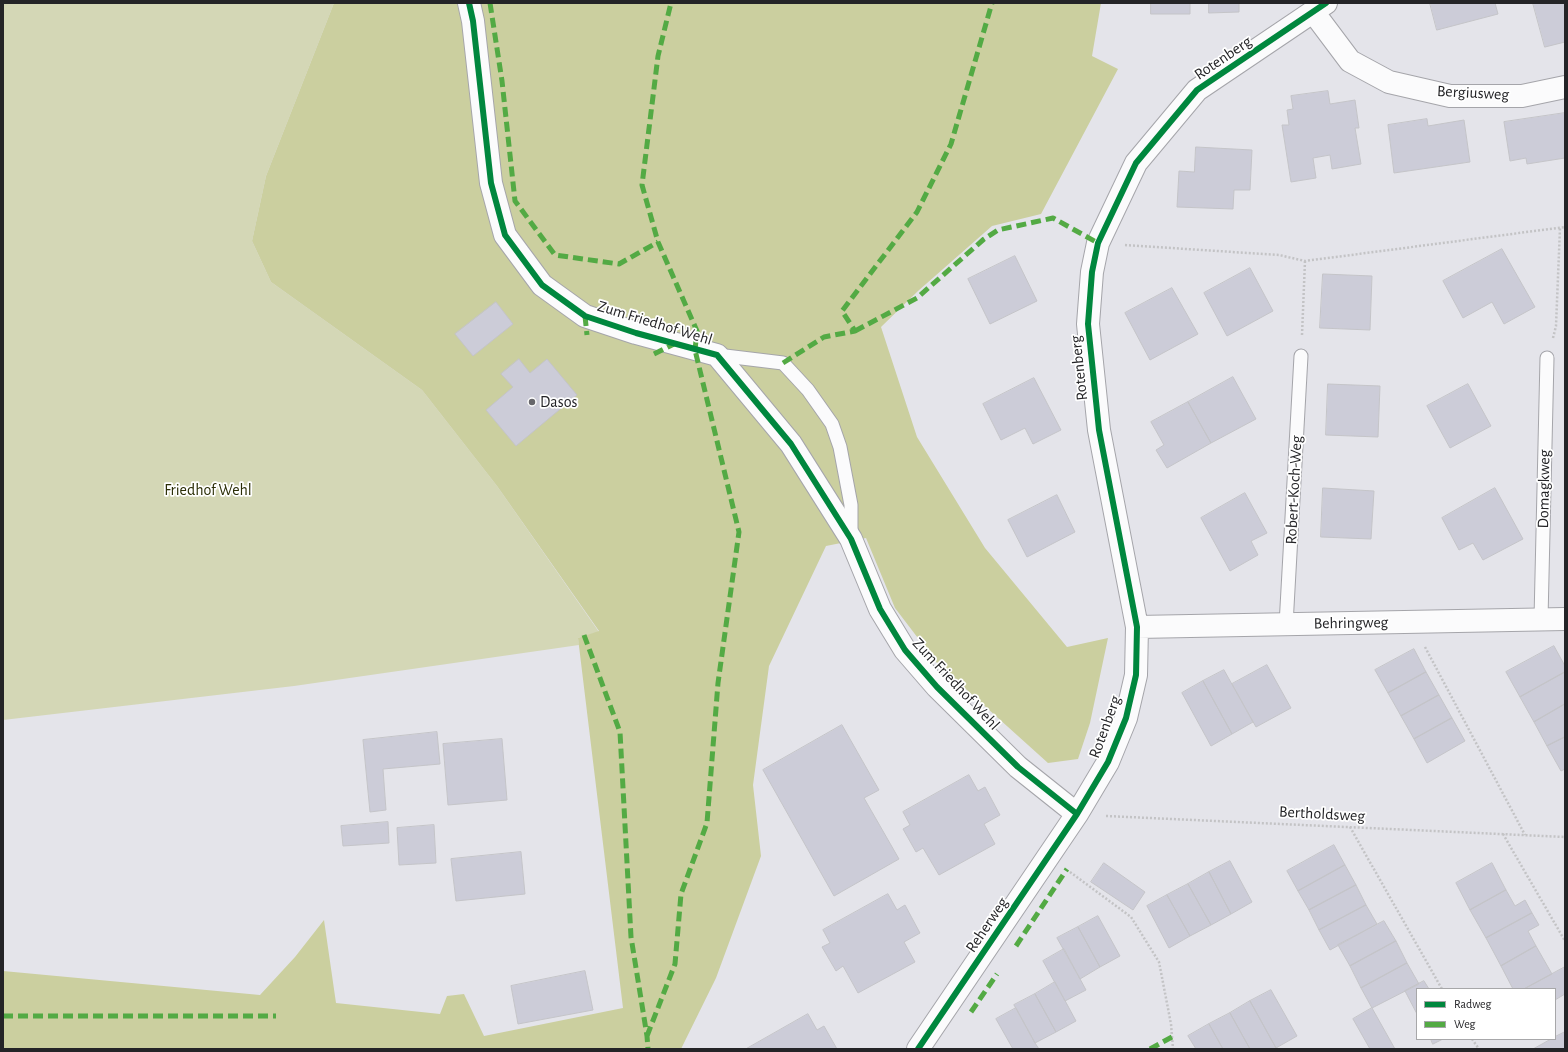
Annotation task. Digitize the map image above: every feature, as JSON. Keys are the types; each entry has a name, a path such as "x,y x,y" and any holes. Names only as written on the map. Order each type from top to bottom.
{"street":[{"name":"Zum Friedhof Wehl","path":"469,3 473,21 490,183 505,235 542,285 585,316 636,333 717,355 791,444 851,539 880,609 905,650 937,688 1018,768 1077,814"},
{"name":"Bergiusweg","path":"1320,8 1350,61 1389,82 1450,96 1522,96 1565,87"},
{"name":"Rotenberg","path":"1077,814 1108,762 1126,718 1136,675 1137,626 1098,423 1088,324 1092,272 1098,243 1136,163 1197,90 1320,8"},
{"name":"Behringweg","path":"1137,626 1565,619"},
{"name":"Reherweg","path":"918,1049 1050,857 1077,814"}],"lane":[{"path":"717,355 783,363 808,390 832,424 840,447 851,505 851,539"},
{"name":"Robert-Koch-Weg","path":"1286,624 1301,356"},
{"name":"Domagkweg","path":"1541,620 1548,358"}],"path":[{"path":"1098,243 1279,255 1305,261 1565,227"},
{"path":"1548,358 1556,326 1560,228"},
{"path":"1301,356 1305,261"},
{"path":"1412,622 1524,835"},
{"path":"1350,827 1441,988"},
{"path":"1503,834 1565,941"},
{"path":"1050,857 1131,917 1159,962 1171,1024 1174,1049"},
{"path":"1473,1040 1479,1049"}],"green space":[{"name":"Friedhof Wehl","path":"3,3 334,3 266,176 252,241 271,282 422,390 497,486 599,632 578,638 579,645 294,686 3,720"},
{"path":"334,3 1101,3 1092,56 1118,69 1041,214 992,226 918,291 881,327 917,437 985,548 1067,647 1108,638 1090,723 1078,759 1048,763 937,663 895,608 866,538 826,546 769,666 753,785 761,856 716,978 681,1049 3,1049 3,971 260,995 295,957 324,920 336,1003 440,1014 447,996 464,994 484,1036 623,1008 578,638 599,631 497,486 422,390 271,282 252,241 266,176"}],"building":[{"path":"1151,3 1190,3 1190,14 1151,14"},
{"path":"1209,3 1239,3 1239,12 1209,13"},
{"path":"1430,3 1495,3 1498,14 1437,30"},
{"path":"1533,3 1565,3 1565,42 1545,47"},
{"path":"1328,91 1330,104 1355,100 1359,128 1355,128 1361,164 1332,169 1330,155 1313,158 1316,178 1291,182 1282,125 1289,125 1287,110 1293,109 1291,96"},
{"path":"1565,113 1565,158 1527,164 1526,158 1510,161 1504,122"},
{"path":"1427,119 1428,126 1464,120 1470,162 1394,173 1388,125"},
{"path":"1196,147 1252,150 1250,190 1234,190 1233,209 1177,207 1179,171 1194,172"},
{"path":"1502,249 1535,307 1504,324 1492,302 1463,318 1443,281"},
{"path":"1015,256 1037,301 990,324 968,279"},
{"path":"1250,268 1273,311 1227,336 1204,293"},
{"path":"1323,274 1372,276 1370,330 1320,328"},
{"path":"1172,288 1198,334 1150,360 1125,313"},
{"path":"496,302 513,324 473,356 455,334"},
{"name":"Dasos","path":"519,359 530,373 547,359 577,395 516,446 486,410 513,387 501,374"},
{"path":"1233,377 1256,419 1211,443 1188,402"},
{"path":"1034,378 1061,430 1033,444 1025,428 1001,440 983,404"},
{"path":"1328,384 1380,386 1378,437 1326,435"},
{"path":"1468,384 1491,426 1450,448 1427,406"},
{"path":"1188,402 1211,443 1167,468 1156,450 1164,445 1151,422"},
{"path":"1323,488 1374,491 1371,539 1321,537"},
{"path":"1495,488 1523,539 1483,560 1473,543 1459,550 1442,518"},
{"path":"1245,493 1267,533 1251,541 1258,555 1230,571 1201,518"},
{"path":"1057,495 1075,532 1027,557 1008,520"},
{"path":"1554,646 1565,666 1565,672 1520,697 1506,672"},
{"path":"1414,649 1426,672 1388,693 1375,670"},
{"path":"1267,665 1291,708 1256,727 1232,684"},
{"path":"1224,670 1253,722 1232,734 1203,681"},
{"path":"1426,672 1439,695 1401,716 1388,693"},
{"path":"1565,672 1565,704 1534,722 1520,697"},
{"path":"1203,681 1232,734 1211,746 1182,693"},
{"path":"1439,695 1452,718 1414,739 1401,716"},
{"path":"1565,704 1565,737 1547,746 1534,722"},
{"path":"1452,718 1465,741 1427,763 1414,739"},
{"path":"842,725 879,790 864,798 899,859 834,896 763,770"},
{"path":"437,732 440,764 383,769 386,810 370,812 363,740"},
{"path":"1565,737 1565,769 1561,771 1547,746"},
{"path":"502,739 507,800 448,805 443,744"},
{"path":"969,775 978,791 985,787 1000,815 984,824 995,844 939,875 923,848 916,852 903,829 910,825 903,812"},
{"path":"388,822 389,843 343,846 341,826"},
{"path":"434,825 436,863 399,865 397,828"},
{"path":"1334,845 1345,865 1298,891 1287,871"},
{"path":"521,852 525,894 456,901 451,859"},
{"path":"1230,861 1252,902 1231,914 1209,872"},
{"path":"1104,863 1145,892 1133,910 1091,882"},
{"path":"1492,863 1506,890 1470,910 1456,883"},
{"path":"1345,865 1356,885 1309,910 1298,891"},
{"path":"1209,872 1231,914 1211,925 1188,884"},
{"path":"1188,884 1211,925 1190,936 1167,895"},
{"path":"1356,885 1366,905 1319,930 1309,910"},
{"path":"1506,890 1515,906 1525,900 1532,913 1486,938 1470,910"},
{"path":"888,894 897,910 905,905 920,933 904,942 915,962 858,993 843,966 836,971 822,947 830,943 823,930"},
{"path":"1167,895 1190,936 1169,948 1147,906"},
{"path":"1366,905 1377,924 1330,950 1319,930"},
{"path":"1532,913 1539,925 1528,931 1536,946 1501,966 1486,938"},
{"path":"1098,916 1120,956 1100,967 1078,927"},
{"path":"1384,921 1396,941 1350,966 1338,945"},
{"path":"1078,927 1100,967 1080,979 1057,938"},
{"path":"1396,941 1407,963 1361,988 1350,966"},
{"path":"1536,946 1552,974 1526,988 1512,988 1501,966"},
{"path":"1064,949 1086,990 1065,1001 1043,961"},
{"path":"1407,963 1419,984 1372,1008 1361,988"},
{"path":"1565,967 1565,994 1556,999 1556,988 1526,988"},
{"path":"585,971 593,1010 518,1024 511,986"},
{"path":"1424,981 1428,988 1416,988 1416,1012 1405,991"},
{"path":"1055,982 1076,1021 1056,1032 1035,994"},
{"path":"1271,990 1297,1036 1276,1048 1250,1001"},
{"path":"1035,994 1056,1032 1035,1043 1014,1005"},
{"path":"1250,1001 1276,1048 1250,1049 1230,1013"},
{"path":"1016,1008 1039,1049 1013,1049 996,1019"},
{"path":"1372,1008 1395,1049 1370,1049 1353,1019"},
{"path":"1230,1013 1250,1049 1223,1049 1209,1024"},
{"path":"808,1014 817,1030 824,1026 837,1049 746,1049"},
{"path":"1209,1024 1223,1049 1196,1049 1188,1036"},
{"path":"1565,1032 1565,1049 1533,1049 1549,1040 1556,1040 1556,1036"},
{"path":"1431,1040 1441,1040 1433,1044"}],"marked path":[{"path":"490,3 502,81 515,201 555,255 619,264 658,242"},
{"path":"647,1036 675,964 681,894 707,823 718,683 739,532 695,350 697,331 658,242 642,185 658,56 671,3"},
{"path":"783,363 824,337 855,331 842,311 917,212 951,144 992,3"},
{"path":"855,331 917,298 984,239 998,230 1053,218 1098,243"},
{"path":"585,316 587,335"},
{"path":"654,354 674,344"},
{"path":"584,635 620,732 631,937 648,1049"},
{"path":"1016,946 1067,869"},
{"path":"971,1012 997,974"},
{"path":"3,1016 276,1016"},
{"path":"1150,1049 1172,1037"}],"cycle path":[{"path":"469,3 473,21 491,183 505,235 542,285 585,316 636,333 717,355 791,444 851,539 880,609 905,650 937,687 1018,767 1077,814"},
{"path":"918,1049 1077,814 1108,762 1126,718 1136,675 1137,627 1099,430 1088,324 1092,272 1098,243 1136,163 1197,90 1326,3"}],"place":[{"name":"Dasos","path":"532,402"}]}
